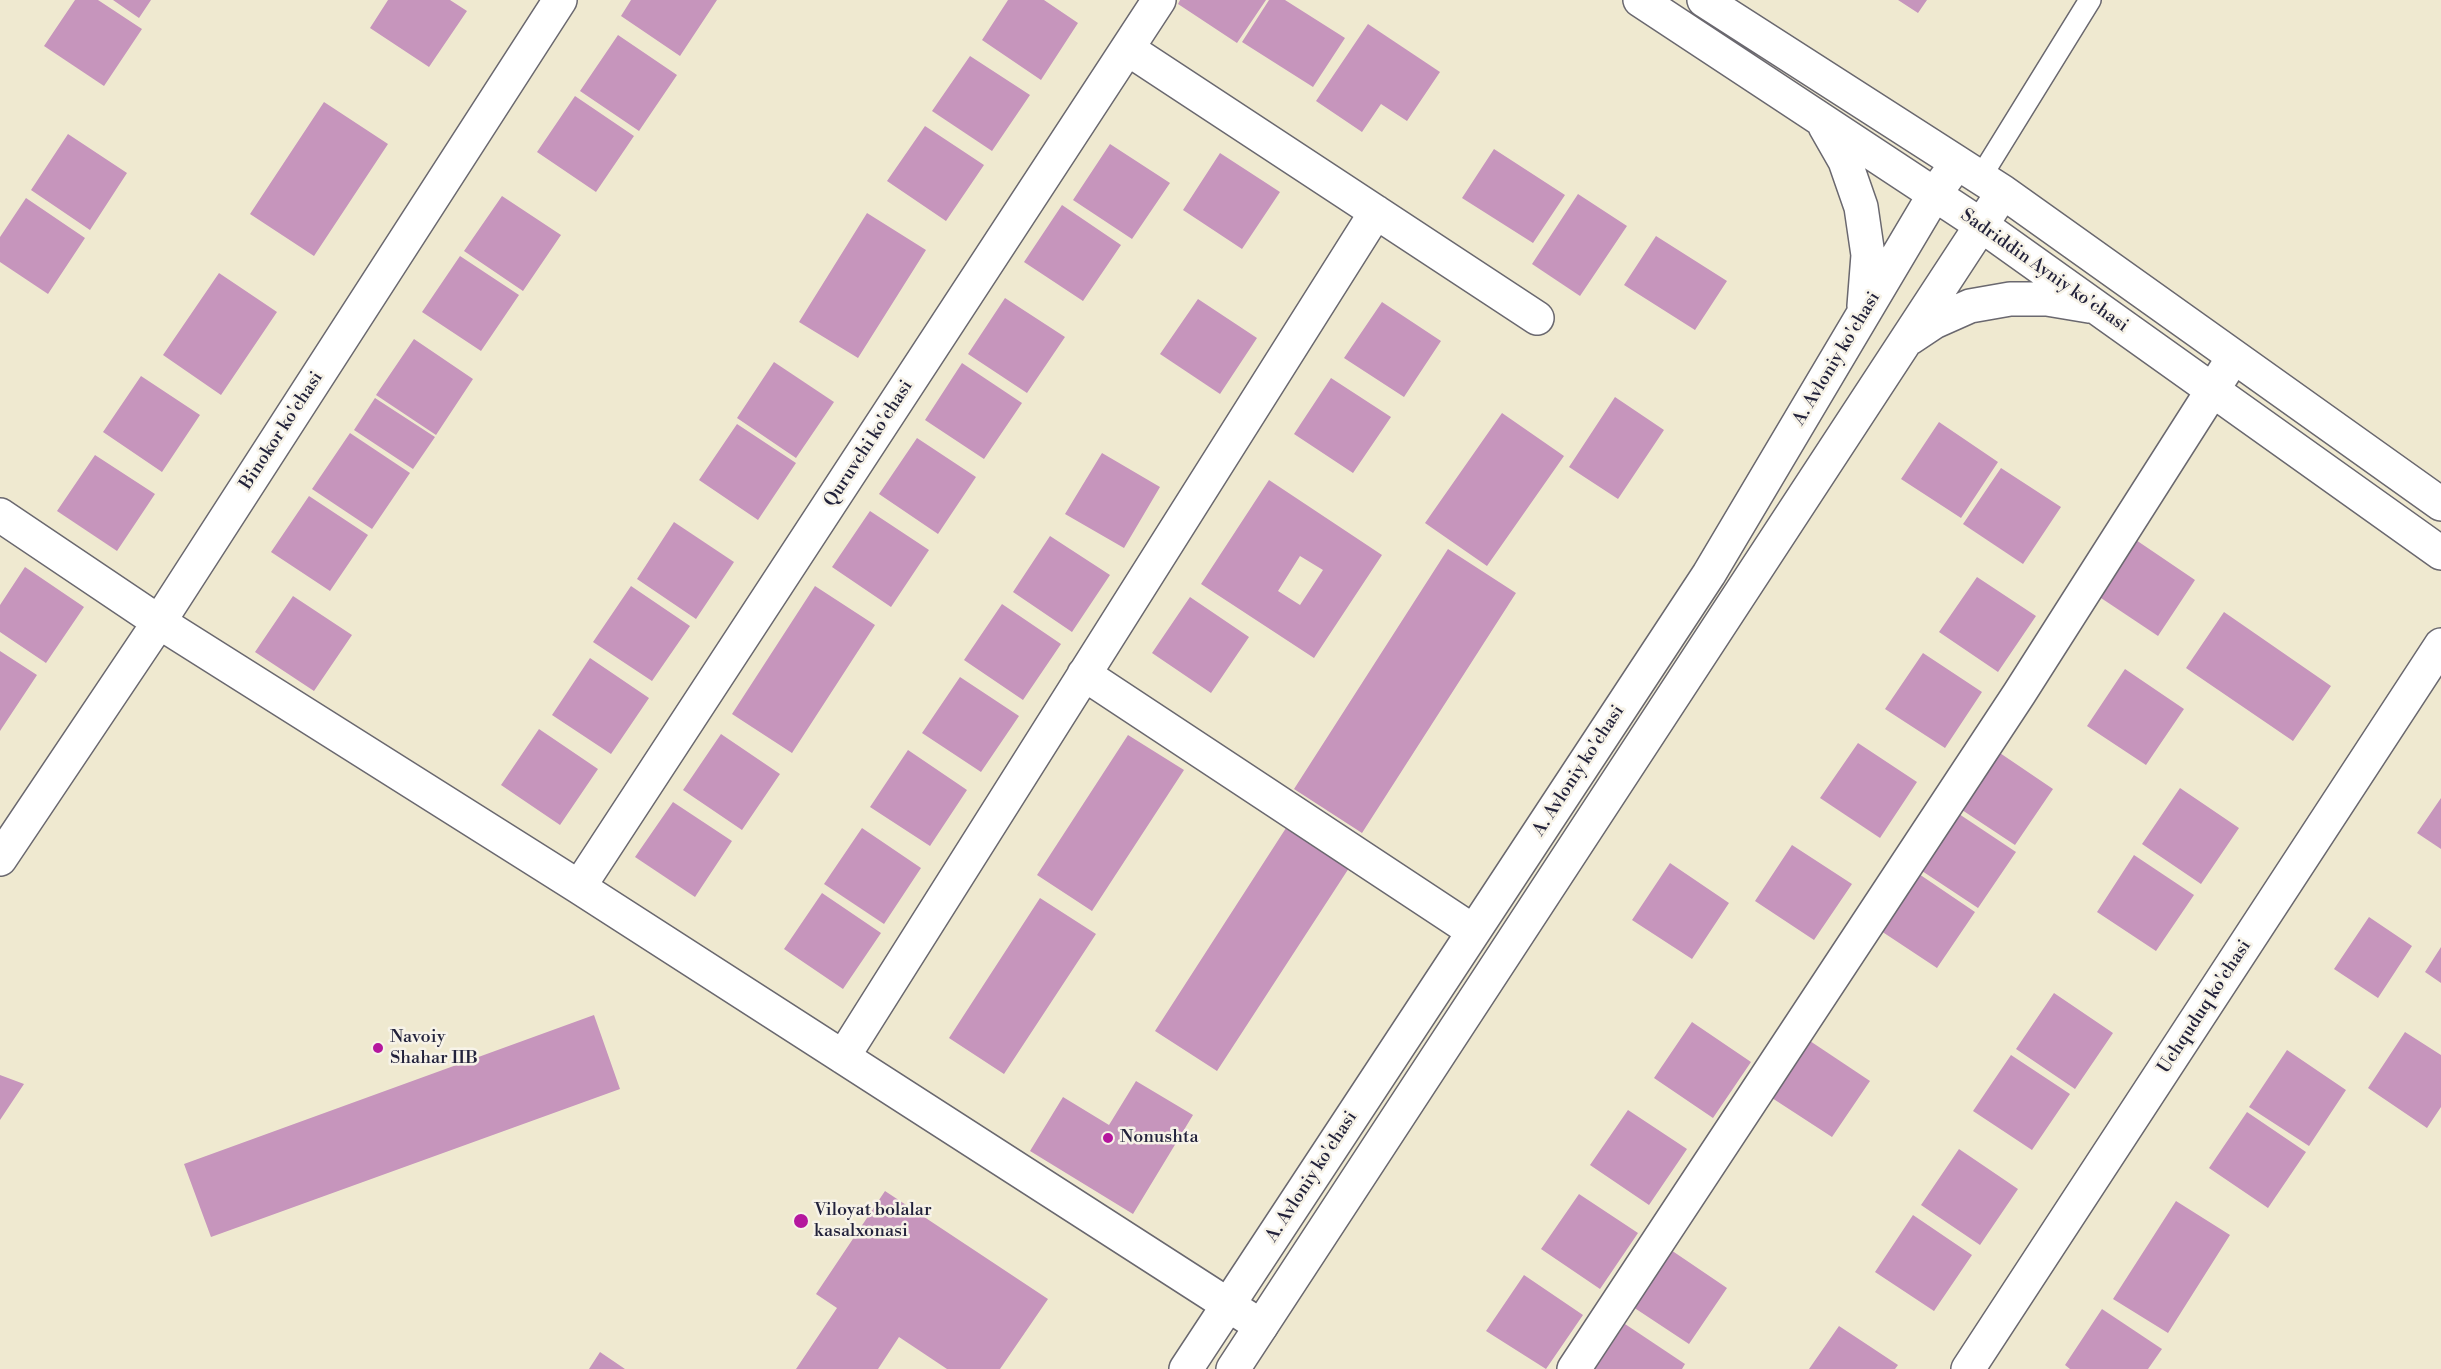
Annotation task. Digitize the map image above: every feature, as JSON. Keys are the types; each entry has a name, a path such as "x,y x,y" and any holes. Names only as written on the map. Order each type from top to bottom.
{"street":[{"name":"Binokor ko'chasi","path":"0,859 159,622 560,0"},
{"name":"Quruvchi ko'chasi","path":"579,888 1160,0"},
{"name":"Sadriddin Ayniy ko'chasi","path":"1640,0 1981,225 2441,553"},
{"path":"1704,0 1980,178 2441,504"},
{"path":"1128,49 1537,318"},
{"path":"1821,120 1845,160 1861,207 1868,255 1863,314"},
{"name":"A. Avloniy ko'chasi","path":"1186,1369 1708,574 1934,195 1980,178 1981,225 1233,1369"},
{"path":"843,1057 1376,212"},
{"path":"1904,342 1934,322 1970,306 2010,299 2048,299 2096,307"},
{"path":"1574,1369 2019,694 2233,358"},
{"path":"0,515 159,622 579,888 1261,1326"},
{"name":"Uchquduq ko'chasi","path":"1968,1369 2441,645"},
{"path":"1084,674 1473,931"}],"lane":[{"path":"1980,178 2090,0"}],"building":[{"path":"75,0 98,0 142,29 104,86 44,46"},
{"path":"113,0 151,0 139,18"},
{"path":"388,0 450,0 467,11 429,67 370,28"},
{"path":"631,0 717,0 680,56 621,16"},
{"path":"1008,0 1044,0 1078,23 1041,80 982,40"},
{"path":"1180,0 1266,0 1237,43 1178,4"},
{"path":"1269,0 1285,0 1345,38 1313,87 1242,42"},
{"path":"1898,0 1927,0 1918,13"},
{"path":"1368,24 1440,72 1407,121 1381,104 1362,132 1316,101"},
{"path":"618,35 677,75 639,131 580,91"},
{"path":"970,56 1030,95 992,151 932,111"},
{"path":"575,96 634,136 596,192 537,152"},
{"path":"324,102 388,144 314,256 250,214"},
{"path":"925,126 984,165 946,221 887,181"},
{"path":"68,134 127,173 90,230 31,190"},
{"path":"1110,144 1170,183 1132,239 1073,200"},
{"path":"1494,149 1565,195 1533,243 1462,198"},
{"path":"1220,153 1280,192 1242,249 1183,210"},
{"path":"1578,194 1627,226 1580,296 1532,264"},
{"path":"502,196 561,235 523,291 464,251"},
{"path":"26,198 85,238 48,294 0,262 0,237"},
{"path":"1062,205 1121,245 1083,301 1024,262"},
{"path":"867,213 926,250 858,358 799,322"},
{"path":"1656,236 1727,281 1695,330 1624,285"},
{"path":"460,256 519,295 481,351 422,312"},
{"path":"219,273 277,312 221,395 163,355"},
{"path":"1005,298 1065,337 1027,393 968,354"},
{"path":"1198,299 1257,338 1220,394 1160,354"},
{"path":"1382,302 1441,341 1404,397 1344,358"},
{"path":"414,339 473,379 436,435 376,395"},
{"path":"774,362 834,402 796,458 737,418"},
{"path":"962,363 1022,403 984,459 925,420"},
{"path":"141,376 200,415 162,472 103,432"},
{"path":"1331,378 1391,417 1353,473 1294,434"},
{"path":"1615,397 1664,430 1618,499 1569,467"},
{"path":"375,398 435,437 413,469 354,430"},
{"path":"1502,413 1564,456 1487,566 1425,523"},
{"path":"1939,422 1998,462 1961,518 1901,479"},
{"path":"737,424 796,463 758,520 699,480"},
{"path":"350,433 410,473 372,529 312,489"},
{"path":"917,438 976,477 938,534 879,494"},
{"path":"1102,453 1160,487 1124,548 1065,514"},
{"path":"95,455 155,494 117,551 57,511"},
{"path":"2001,468 2061,507 2023,564 1963,524"},
{"path":"1269,480 1382,555 1314,658 1201,584","holes":["1300,556 1323,570 1300,605 1278,591"]},
{"path":"309,496 368,535 330,591 271,552"},
{"path":"870,511 929,550 891,607 832,567"},
{"path":"674,522 734,562 696,619 637,579"},
{"path":"1050,536 1110,575 1072,632 1013,592"},
{"path":"2136,540 2195,580 2158,636 2098,596"},
{"path":"1448,549 1516,593 1362,833 1294,789"},
{"path":"25,567 84,607 46,663 0,632 0,605"},
{"path":"1977,577 2036,616 1998,672 1939,632"},
{"path":"631,586 690,626 652,681 593,642"},
{"path":"815,586 875,625 792,753 732,714"},
{"path":"293,596 352,635 314,691 255,652"},
{"path":"1190,597 1249,637 1211,693 1152,653"},
{"path":"1002,604 1061,644 1023,700 964,660"},
{"path":"2224,612 2331,686 2293,741 2186,668"},
{"path":"0,651 37,675 0,731"},
{"path":"1923,653 1982,692 1945,748 1885,709"},
{"path":"590,658 649,698 611,754 552,715"},
{"path":"2125,669 2184,709 2146,765 2087,726"},
{"path":"960,677 1019,716 981,772 922,733"},
{"path":"539,729 598,769 560,825 501,785"},
{"path":"721,734 780,774 742,830 683,790"},
{"path":"1128,735 1184,770 1092,911 1037,875"},
{"path":"1858,743 1917,782 1880,838 1820,798"},
{"path":"1994,749 2053,789 2015,845 1956,806"},
{"path":"908,750 967,790 930,846 870,807"},
{"path":"2180,788 2239,828 2201,884 2142,844"},
{"path":"2441,798 2441,849 2417,833"},
{"path":"673,802 732,841 695,897 635,857"},
{"path":"1956,812 2016,852 1978,908 1919,869"},
{"path":"862,828 921,868 884,924 824,884"},
{"path":"1286,828 1349,868 1217,1071 1155,1031"},
{"path":"1792,845 1852,884 1814,940 1755,901"},
{"path":"2134,855 2194,895 2156,951 2097,912"},
{"path":"1670,863 1729,903 1692,959 1632,920"},
{"path":"1916,872 1975,912 1937,968 1878,929"},
{"path":"822,893 881,933 843,989 784,949"},
{"path":"1040,898 1096,934 1004,1074 949,1038"},
{"path":"2369,917 2412,946 2378,998 2334,969"},
{"path":"2441,947 2441,983 2425,972"},
{"path":"2054,993 2113,1033 2075,1089 2016,1049"},
{"path":"594,1015 620,1089 211,1237 184,1164"},
{"path":"1692,1022 1751,1062 1713,1118 1654,1078"},
{"path":"2405,1032 2441,1055 2441,1107 2427,1128 2368,1088"},
{"path":"1810,1041 1870,1081 1832,1137 1772,1098"},
{"path":"2287,1050 2346,1090 2309,1146 2249,1107"},
{"path":"2011,1055 2070,1094 2032,1150 1973,1111"},
{"path":"0,1075 24,1084 0,1120"},
{"name":"Nonushta","path":"1136,1081 1193,1115 1133,1214 1030,1151 1063,1097 1109,1125"},
{"path":"1628,1110 1687,1149 1649,1205 1590,1165"},
{"path":"2247,1112 2306,1152 2268,1208 2209,1168"},
{"path":"1959,1149 2018,1189 1980,1245 1921,1205"},
{"path":"885,1191 1048,1299 1000,1369 947,1369 899,1337 878,1369 796,1369 837,1308 816,1294"},
{"path":"1579,1194 1638,1233 1600,1289 1541,1249"},
{"path":"2176,1201 2230,1235 2168,1333 2113,1299"},
{"path":"1913,1215 1972,1255 1934,1311 1875,1272"},
{"path":"1668,1248 1727,1288 1689,1344 1630,1305"},
{"path":"1524,1275 1583,1315 1546,1369 1486,1331"},
{"path":"2102,1309 2162,1349 2148,1369 2070,1369 2065,1365"},
{"path":"1625,1324 1685,1364 1682,1369 1595,1369"},
{"path":"1839,1326 1898,1365 1895,1369 1809,1369"},
{"path":"600,1352 625,1369 589,1369"}],"place":[{"name":"Navoiy Shahar IIB","path":"378,1048"},
{"name":"Nonushta","path":"1108,1138"},
{"name":"Viloyat bolalar kasalxonasi","path":"801,1221"}]}
